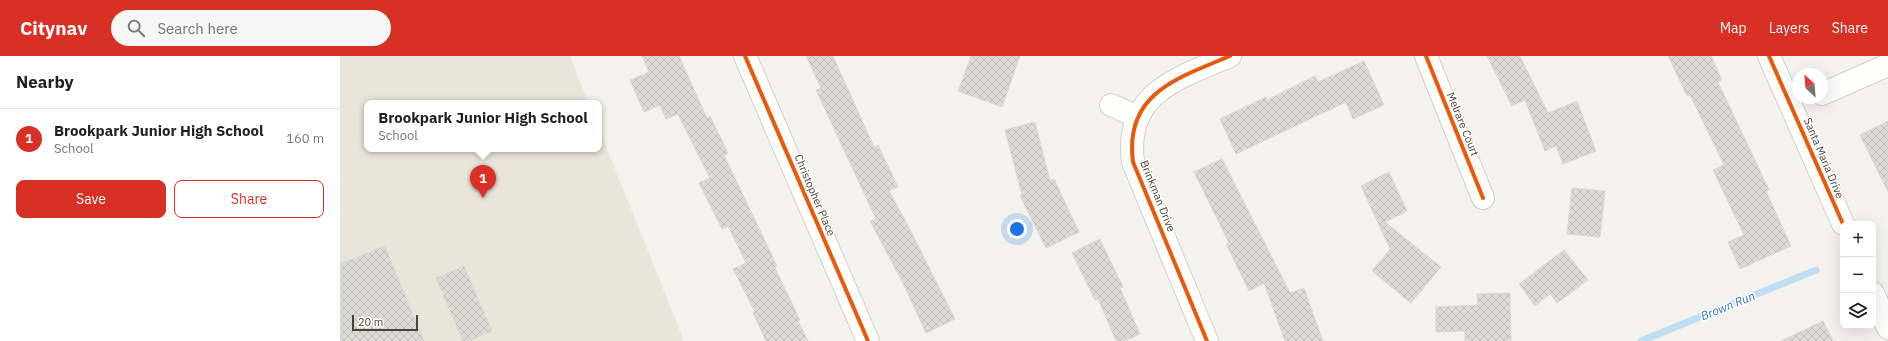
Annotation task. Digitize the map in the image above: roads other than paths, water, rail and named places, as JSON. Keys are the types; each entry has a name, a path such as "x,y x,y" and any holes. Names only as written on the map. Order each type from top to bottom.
{"street":[{"name":"Christopher Place","path":"745,56 868,341"},
{"name":"Brinkman Drive","path":"1207,341 1133,162 1131,146 1138,117 1150,98 1163,87 1189,73 1230,56"},
{"name":"Melrare Court","path":"1426,56 1483,198"},
{"name":"Santa Maria Drive","path":"1770,56 1842,221"},
{"path":"1828,91 1888,65"},
{"path":"1792,107 1799,104"},
{"path":"1111,105 1138,117"},
{"path":"1876,300 1888,328"}],"waterway":[{"name":"Brown Run","path":"1641,341 1816,270"}],"place":[{"name":"Brookpark Junior High School","path":"483,198"}]}
